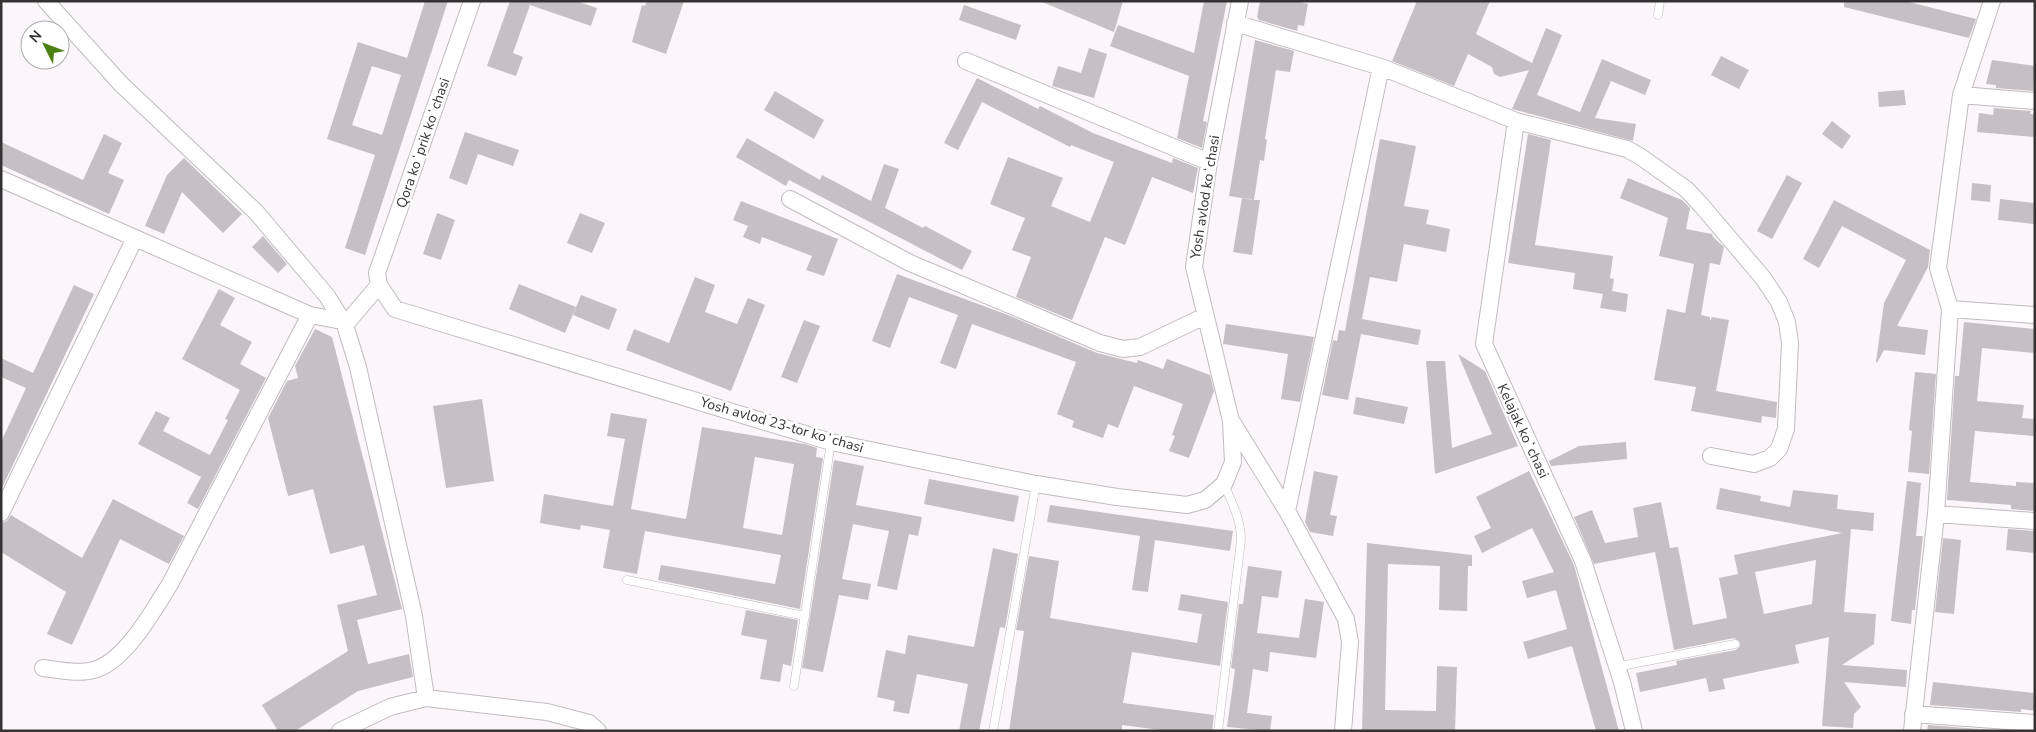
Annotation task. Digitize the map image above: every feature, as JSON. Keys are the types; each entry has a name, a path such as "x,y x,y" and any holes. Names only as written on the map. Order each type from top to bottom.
{"street":[{"name":"Qora koʻprik koʻchasi","path":"375,290 377,273 472,1"},
{"name":"Yosh avlod koʻchasi","path":"1231,420 1194,267 1209,162 1240,1"},
{"path":"1912,731 1936,514 1950,309 1938,268 1961,95 1992,1"},
{"path":"50,4 121,84 256,212 327,296 343,323 358,367 414,616 426,698"},
{"path":"1235,23 1381,67 1516,121 1627,150 1654,165 1686,188 1763,278 1779,302 1787,322 1790,343 1786,429 1779,449 1770,458 1754,464 1711,456"},
{"path":"966,61 1209,162"},
{"path":"1287,512 1381,67"},
{"path":"1961,95 2035,101"},
{"name":"Kelajak koʻchasi","path":"1516,121 1484,344 1583,560 1622,682 1634,731"},
{"path":"1,179 310,315 343,323"},
{"path":"790,199 910,263 1108,345 1123,349 1140,347 1205,316"},
{"path":"1,513 135,238"},
{"path":"343,323 356,312 375,290"},
{"name":"Yosh avlod 23-tor koʻchasi","path":"375,290 395,309 831,442 1036,484 1116,497 1187,505 1205,500 1224,484 1233,462 1231,420"},
{"path":"1950,309 2035,315"},
{"path":"42,668 78,672 96,670 112,662 151,615 170,584 310,315"},
{"path":"1231,420 1287,512 1346,619 1350,642 1343,731"},
{"path":"1936,514 2035,521"},
{"path":"340,731 390,707 426,698 547,712 589,723 598,731"},
{"path":"1913,714 2035,723"}],"lane":[{"path":"1658,15 1660,1"},
{"path":"794,686 831,442"},
{"path":"993,731 1036,484"},
{"path":"1218,731 1241,540 1241,527 1238,516 1224,484"},
{"path":"627,580 805,616"},
{"path":"1616,667 1735,644"}],"building":[{"path":"425,1 448,1 365,255 345,248 375,155 327,139 358,42 407,58","holes":["372,66 401,75 382,135 352,125"]},
{"path":"510,1 576,1 597,8 591,26 530,5 513,53 523,57 516,76 487,66"},
{"path":"647,1 684,1 666,54 632,42 642,5 645,6"},
{"path":"1040,1 1123,1 1114,32"},
{"path":"1204,1 1227,1 1203,121 1207,122 1202,148 1177,138 1189,76 1110,46 1118,25 1194,53"},
{"path":"1260,1 1296,1 1308,4 1304,26 1298,25 1297,31 1259,20 1257,17"},
{"path":"1417,1 1490,1 1476,34 1532,63 1546,28 1562,35 1537,95 1580,112 1602,59 1651,80 1645,95 1611,81 1595,118 1636,124 1633,141 1512,109 1529,70 1500,77 1494,74 1492,67 1468,54 1454,86 1392,61"},
{"path":"1844,1 1905,1 1976,19 1969,38 1844,7"},
{"path":"964,5 1021,25 1016,40 959,20"},
{"path":"1255,40 1294,51 1290,72 1276,70 1265,139 1267,140 1264,161 1260,160 1254,200 1229,196"},
{"path":"1089,48 1107,54 1094,98 1052,86 1058,66 1081,73"},
{"path":"1721,56 1749,70 1739,89 1711,75"},
{"path":"1992,60 2035,66 2033,91 1996,88 1996,85 1986,84"},
{"path":"977,78 1038,109 1040,106 1093,133 1172,163 1173,158 1198,168 1193,193 1152,177 1125,245 1105,237 1072,320 1016,297 1031,257 1012,250 1025,218 990,204 1008,157 1063,178 1051,206 1090,222 1114,162 1071,145 1070,147 982,102 958,150 944,143"},
{"path":"1904,90 1906,105 1879,107 1878,92"},
{"path":"775,91 824,120 814,139 764,110"},
{"path":"1994,108 2031,111 2030,114 2035,114 2035,137 1977,132 1979,113 1993,115"},
{"path":"1832,121 1851,136 1842,149 1822,134"},
{"path":"465,132 519,150 513,166 478,154 467,185 449,178"},
{"path":"104,134 122,143 108,173 124,180 109,214 1,165 1,142 83,180"},
{"path":"1528,134 1551,140 1535,245 1613,256 1610,278 1614,279 1612,291 1628,294 1626,312 1600,308 1603,294 1573,289 1575,273 1508,263"},
{"path":"747,138 820,180 822,175 871,201 884,164 899,169 885,208 923,228 925,226 972,251 962,270 789,180 786,186 736,157"},
{"path":"1380,139 1416,146 1404,206 1429,210 1426,224 1450,229 1446,252 1404,244 1397,282 1370,277 1362,319 1421,330 1418,345 1361,334 1348,400 1322,395 1333,340 1337,341 1339,330 1345,331"},
{"path":"184,158 242,214 223,233 182,192 164,234 145,226 167,175"},
{"path":"1787,175 1802,183 1772,239 1757,231"},
{"path":"1628,178 1682,200 1690,208 1686,229 1712,234 1724,247 1720,265 1710,263 1701,315 1710,317 1710,321 1712,317 1729,320 1716,391 1777,402 1776,418 1762,416 1761,423 1691,411 1696,387 1654,380 1667,309 1685,313 1694,264 1659,256 1668,218 1620,198"},
{"path":"1972,183 1991,185 1990,202 1971,200"},
{"path":"1242,198 1260,200 1252,255 1233,252"},
{"path":"2000,199 2035,203 2035,224 1998,220"},
{"path":"1834,200 1930,250 1928,267 1897,326 1928,330 1925,355 1884,350 1876,362 1884,303 1906,260 1842,226 1819,268 1803,259"},
{"path":"741,201 838,239 824,276 806,270 812,256 762,237 760,244 743,237 748,226 733,220"},
{"path":"437,213 455,220 441,260 423,254"},
{"path":"580,213 605,223 592,253 567,243"},
{"path":"263,236 287,264 278,273 252,247"},
{"path":"897,274 1008,315 1097,353 1137,363 1138,360 1163,369 1167,359 1210,375 1214,391 1189,458 1169,451 1175,436 1172,435 1183,404 1134,386 1118,428 1108,424 1103,438 1072,427 1074,421 1057,414 1076,362 972,324 956,369 940,363 958,315 909,297 890,348 872,341"},
{"path":"695,277 715,285 705,312 737,324 748,298 765,305 731,391 626,350 634,329 669,343"},
{"path":"519,284 576,307 565,333 509,309"},
{"path":"74,285 94,294 1,490 1,442 26,388 1,377 1,358 33,373"},
{"path":"219,289 235,298 220,325 252,342 240,364 266,378 198,509 187,503 201,477 138,444 156,411 170,418 163,431 210,455 228,420 225,419 240,390 182,359"},
{"path":"581,295 617,309 609,330 573,315"},
{"path":"804,320 820,326 797,383 781,377"},
{"path":"1964,322 2035,329 2035,353 1982,348 1977,401 2024,405 2022,418 2035,419 2035,436 1975,431 1970,482 2016,486 2016,482 2035,483 2035,511 2011,509 2011,505 1947,500 1955,376 1959,376"},
{"path":"1226,324 1314,337 1300,402 1281,399 1288,354 1223,344"},
{"path":"315,329 332,337 402,609 357,620 368,664 409,654 413,677 358,691 295,731 278,731 262,705 348,651 337,605 377,595 364,545 330,554 313,489 288,496 268,418 287,381 298,378 295,366"},
{"path":"1458,354 1485,371 1518,446 1435,474 1426,361 1445,361 1452,448 1492,434"},
{"path":"1915,372 1936,374 1929,474 1908,472 1912,431 1909,430"},
{"path":"1356,397 1408,407 1404,424 1353,414"},
{"path":"482,399 494,481 446,488 433,406"},
{"path":"611,413 647,419 631,509 686,519 702,427 805,444 817,448 816,457 823,458 800,609 658,580 661,565 775,584 781,555 645,531 637,574 603,568 610,530 581,525 580,530 540,523 544,494 613,506 625,439 607,436","holes":["755,457 794,464 782,535 743,528"]},
{"path":"1626,442 1627,459 1551,466 1549,461 1579,446"},
{"path":"834,460 864,466 856,505 922,517 918,536 909,534 897,590 877,586 889,531 853,524 842,579 871,584 868,600 839,595 823,672 802,668"},
{"path":"1314,471 1338,476 1330,515 1337,516 1333,536 1310,532 1305,522"},
{"path":"1529,471 1574,565 1619,731 1596,731 1572,646 1528,659 1523,642 1567,629 1556,590 1527,598 1522,581 1554,572 1532,528 1482,553 1474,536 1491,528 1476,497"},
{"path":"929,479 1019,496 1014,522 924,504"},
{"path":"1907,481 1921,483 1916,536 1923,536 1915,610 1912,610 1911,624 1891,621"},
{"path":"1720,488 1761,496 1760,501 1790,507 1793,490 1838,495 1837,509 1874,513 1873,531 1851,529 1844,612 1876,614 1874,644 1842,665 1907,670 1906,687 1844,682 1861,707 1854,714 1853,728 1822,726 1829,637 1795,645 1799,663 1723,679 1725,689 1709,692 1706,678 1640,692 1636,673 1677,665 1676,661 1736,650 1740,646 1740,642 1734,638 1674,650 1655,552 1594,564 1574,517 1592,510 1605,543 1638,537 1633,508 1661,502 1670,548 1678,547 1693,625 1727,618 1719,578 1738,574 1734,555 1842,533 1716,509","holes":["1816,560 1812,604 1764,614 1755,572"]},
{"path":"113,499 184,536 169,564 120,539 72,645 47,634 66,592 1,552 1,523 7,521 11,515 82,558"},
{"path":"1050,505 1233,531 1230,551 1155,540 1148,592 1132,590 1140,536 1047,522"},
{"path":"2008,529 2035,531 2035,553 2006,550"},
{"path":"1943,538 1961,540 1954,614 1935,612"},
{"path":"1367,543 1472,555 1472,566 1468,566 1467,611 1439,610 1440,566 1388,564 1385,710 1436,711 1437,666 1457,667 1455,731 1362,731"},
{"path":"993,548 1018,554 1005,628 1000,627 979,731 959,731 968,684 917,674 909,714 893,711 895,701 877,697 886,650 905,654 908,635 974,647"},
{"path":"1029,556 1059,561 1050,618 1197,643 1202,614 1178,610 1181,594 1228,602 1220,666 1132,652 1123,703 1214,715 1212,731 1168,731 1122,725 1122,731 1009,731 1024,631 1016,630"},
{"path":"1248,566 1282,571 1278,598 1262,596 1257,633 1299,638 1305,599 1324,602 1316,658 1270,652 1268,672 1253,669 1247,713 1272,716 1270,731 1227,727 1235,669 1231,668 1239,604 1243,604"},
{"path":"746,610 798,620 791,666 783,664 780,682 760,679 767,640 741,635"},
{"path":"1933,682 2035,693 2035,711 2021,709 2021,712 1930,705"},
{"path":"1928,725 2004,731 1927,731"}]}
